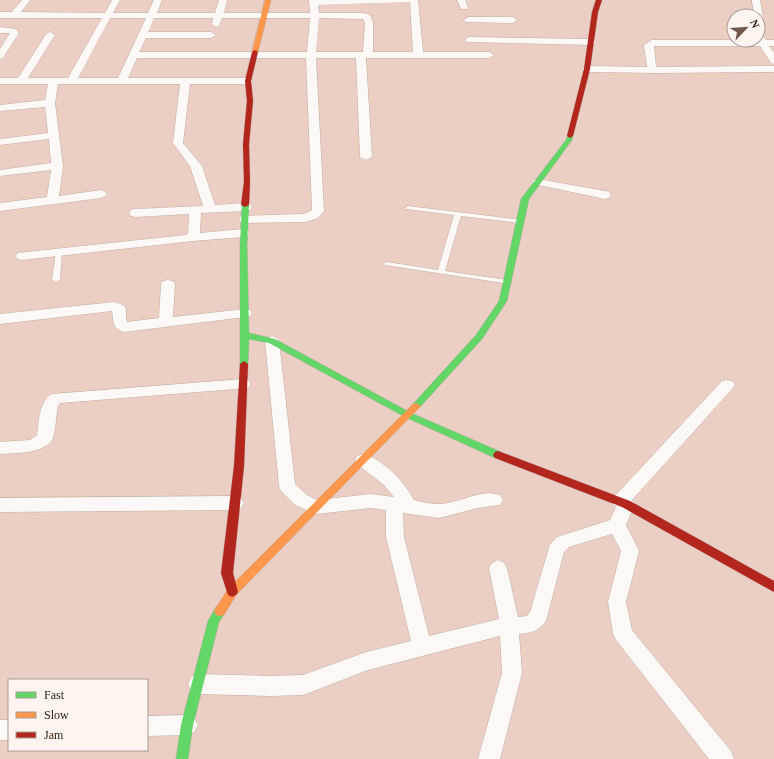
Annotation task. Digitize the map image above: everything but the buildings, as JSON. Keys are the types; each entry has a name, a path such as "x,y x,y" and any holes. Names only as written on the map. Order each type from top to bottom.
{"street":[{"path":"14,15 26,0"},
{"path":"71,81 116,0"},
{"path":"122,81 158,0"},
{"path":"208,45 223,0"},
{"path":"232,592 227,573 238,466 243,384 245,313 243,233 247,182 246,144 250,101 248,81 268,0"},
{"path":"245,219 306,218 314,215 318,211 312,54 315,15 314,2 408,0"},
{"path":"414,0 417,11 416,21 419,41 418,54"},
{"path":"182,759 187,725 214,620 232,592 408,415 479,337 503,301 525,199 570,140 587,69 595,12 599,0"},
{"path":"0,15 361,15 367,17 369,23 365,54 366,157"},
{"path":"467,20 470,54"},
{"path":"467,20 591,42"},
{"path":"467,20 513,20"},
{"path":"0,30 13,31 15,33 0,56"},
{"path":"21,81 50,34"},
{"path":"143,35 208,45 254,55 490,54"},
{"path":"652,70 649,45 652,43 726,40"},
{"path":"134,55 208,45"},
{"path":"766,48 774,61"},
{"path":"587,69 634,71 774,68"},
{"path":"0,81 248,81"},
{"path":"52,201 57,166 50,103 53,81"},
{"path":"185,82 178,143 196,166 210,209"},
{"path":"0,108 50,103"},
{"path":"0,142 54,134"},
{"path":"0,172 57,166"},
{"path":"538,182 605,195"},
{"path":"0,207 101,194"},
{"path":"135,213 246,207"},
{"path":"193,237 195,210"},
{"path":"22,256 243,233"},
{"path":"166,322 168,284"},
{"path":"0,319 114,306 120,309 119,320 122,326 245,313"},
{"path":"245,335 272,341 408,415 499,456 628,505 774,587"},
{"path":"272,341 287,486 300,500 316,507 371,501 439,511 478,500 494,500"},
{"path":"0,448 34,445 43,440 45,437 50,406 53,400 57,398 243,384"},
{"path":"198,684 270,686 303,685 342,672 366,661 509,626 528,625 534,622 539,615 556,549 559,544 617,525 628,505 727,385"},
{"path":"363,460 380,471 404,496 395,537 422,647"},
{"path":"0,505 234,503"},
{"path":"617,525 630,551 617,602 624,634 723,759"},
{"path":"489,759 512,673 508,616 498,568"},
{"path":"148,726 187,725"}],"lane":[{"path":"408,208 520,221"},
{"path":"442,272 458,214"},
{"path":"56,280 59,252"},
{"path":"387,264 507,282"}],"traffic: fast":[{"path":"416,406 479,337 503,301 525,199 569,140 570,136"},
{"path":"244,364 243,245 245,205"},
{"path":"245,335 272,341 408,415 498,455"},
{"path":"182,759 187,725 214,621 220,611"}],"traffic: slow":[{"path":"255,52 268,0"},
{"path":"220,611 232,592 416,406"}],"traffic: jam":[{"path":"570,136 587,69 595,12 599,0"},
{"path":"245,205 247,182 246,144 250,101 248,81 255,52"},
{"path":"232,592 227,573 239,466 244,364"},
{"path":"498,455 626,504 774,587"}]}
